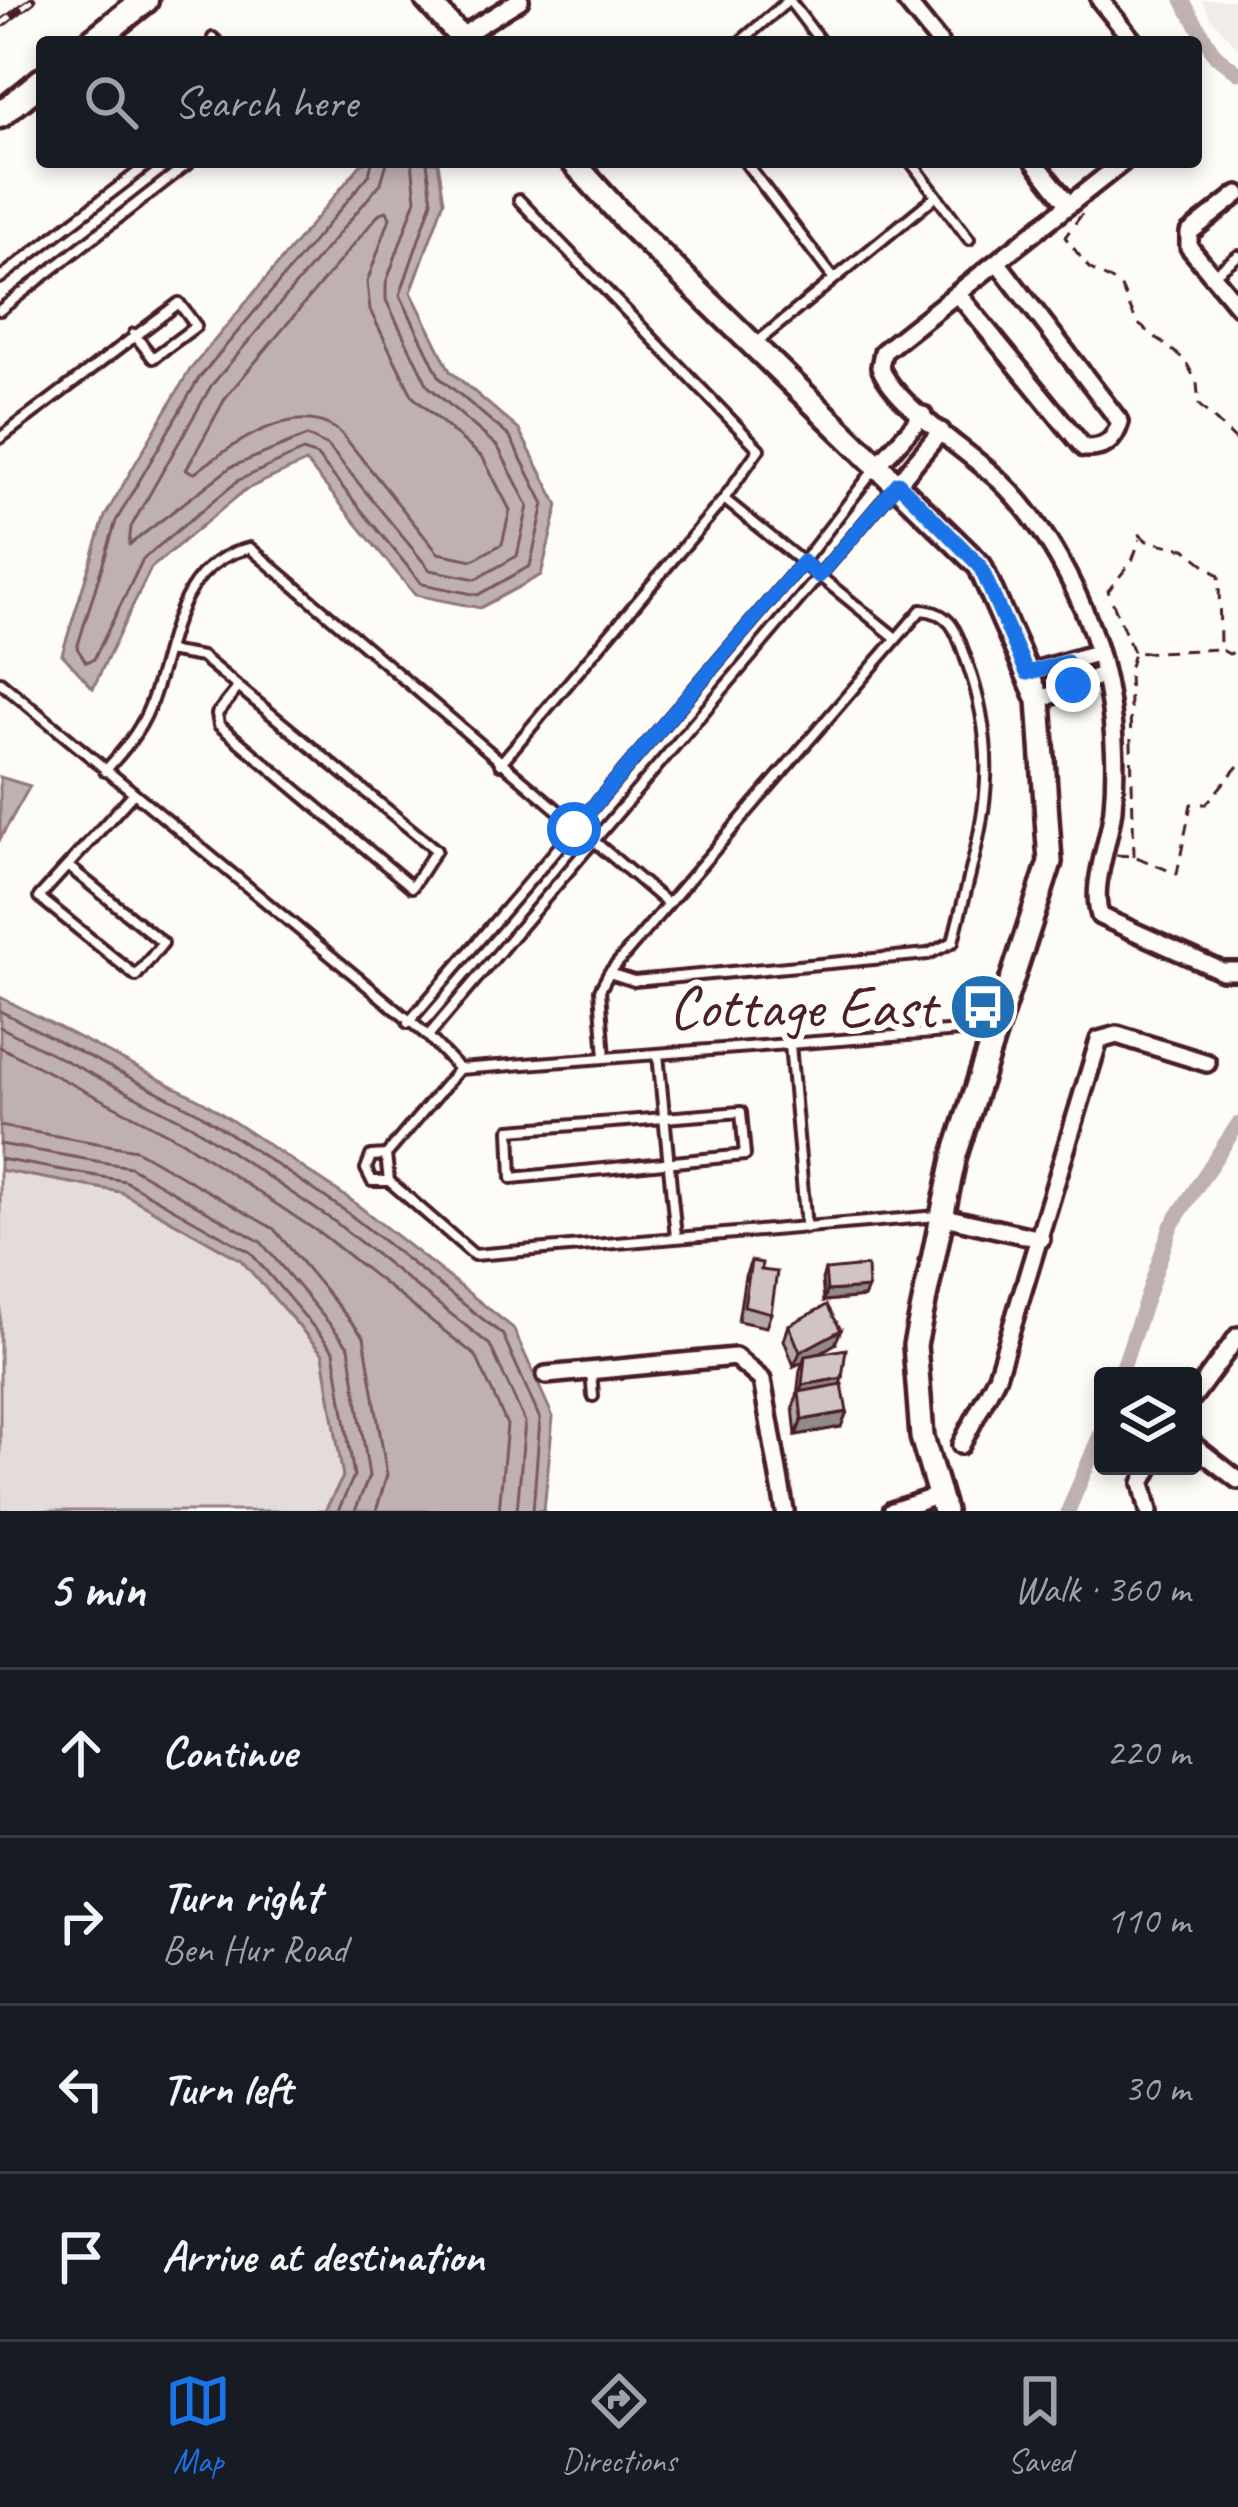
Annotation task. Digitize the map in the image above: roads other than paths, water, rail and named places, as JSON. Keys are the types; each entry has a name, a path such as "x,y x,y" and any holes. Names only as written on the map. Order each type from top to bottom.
{"main road":[{"path":"100,36 145,0"},
{"path":"0,115 36,87"}],"street":[{"path":"427,0 453,36"},
{"path":"457,36 497,6 520,0"},
{"path":"905,0 934,36"},
{"path":"1100,0 1129,36"},
{"path":"587,168 754,344 980,566 1039,700 1050,862 940,1216 922,1292 914,1380 940,1503 892,1511"},
{"path":"1040,168 1070,205"},
{"path":"1115,168 883,352 884,377 1004,484 1069,577 1097,653 1116,748 1106,854 1094,898 1100,916 1222,971 1238,970"},
{"path":"1238,194 1189,233 1190,247 1238,305"},
{"path":"958,294 1084,448 1100,449 1116,436 1120,422 998,263"},
{"path":"879,464 923,415"},
{"path":"898,483 941,431"},
{"path":"1027,673 1097,653"},
{"path":"1039,700 1102,675"},
{"path":"961,1445 997,1376 1099,1040 1117,1035 1208,1063"},
{"path":"940,1216 1041,1239"},
{"path":"1202,1385 1238,1336"},
{"path":"546,1375 735,1357 752,1365 762,1380 785,1511"},
{"path":"1202,1452 1237,1478"},
{"path":"1146,1475 1142,1483 1148,1511"}],"lane":[{"path":"747,36 789,0 816,36"},
{"path":"0,278 144,168"},
{"path":"0,310 182,168"},
{"path":"750,168 834,279"},
{"path":"915,168 969,239"},
{"path":"754,344 936,196"},
{"path":"500,764 724,499 759,449 519,200"},
{"path":"1213,275 1238,256"},
{"path":"0,438 134,334 179,303 196,326 153,358 134,334"},
{"path":"905,437 922,452"},
{"path":"408,1023 803,562 879,464"},
{"path":"428,1036 898,483"},
{"path":"724,499 896,638"},
{"path":"105,771 129,745 148,711 176,614 192,584 221,559 250,548 574,829 668,904"},
{"path":"605,1058 599,990 609,973 921,610 938,611 954,625 982,701 989,794 953,942 928,954 634,981 609,973"},
{"path":"167,651 202,657 436,850 412,887 219,725 217,714 237,689"},
{"path":"1067,662 1073,685"},
{"path":"0,682 428,1036 459,1070"},
{"path":"68,866 163,943 136,976 39,897 133,794"},
{"path":"940,1216 474,1255 389,1181 372,1181 366,1169 371,1156 386,1155 459,1070 961,1030 994,1040"},
{"path":"790,1044 806,1228"},
{"path":"658,1054 676,1238"},
{"path":"741,1112 745,1155 512,1178 510,1130 665,1116 741,1112"},
{"path":"386,1155 389,1181"},
{"path":"591,1370 593,1396"}],"water":[{"path":"358,168 439,168 444,201 411,292 450,371 519,430 558,505 541,575 480,608 415,595 306,462 245,490 151,568 93,688 62,654 105,516 189,371"},
{"path":"0,777 30,786 0,839"},
{"path":"0,997 204,1102 351,1200 513,1328 553,1417 544,1511 325,1511 343,1477 323,1354 241,1260 121,1192 0,1170"}],"waterway":[{"path":"1182,0 1215,55 1238,73"},
{"path":"1123,1367 1171,1226 1238,1124"},
{"path":"1068,1511 1094,1449"}],"railway":[{"path":"0,25 32,0"}],"place":[{"name":"Cottage East","path":"983,1007"}]}
